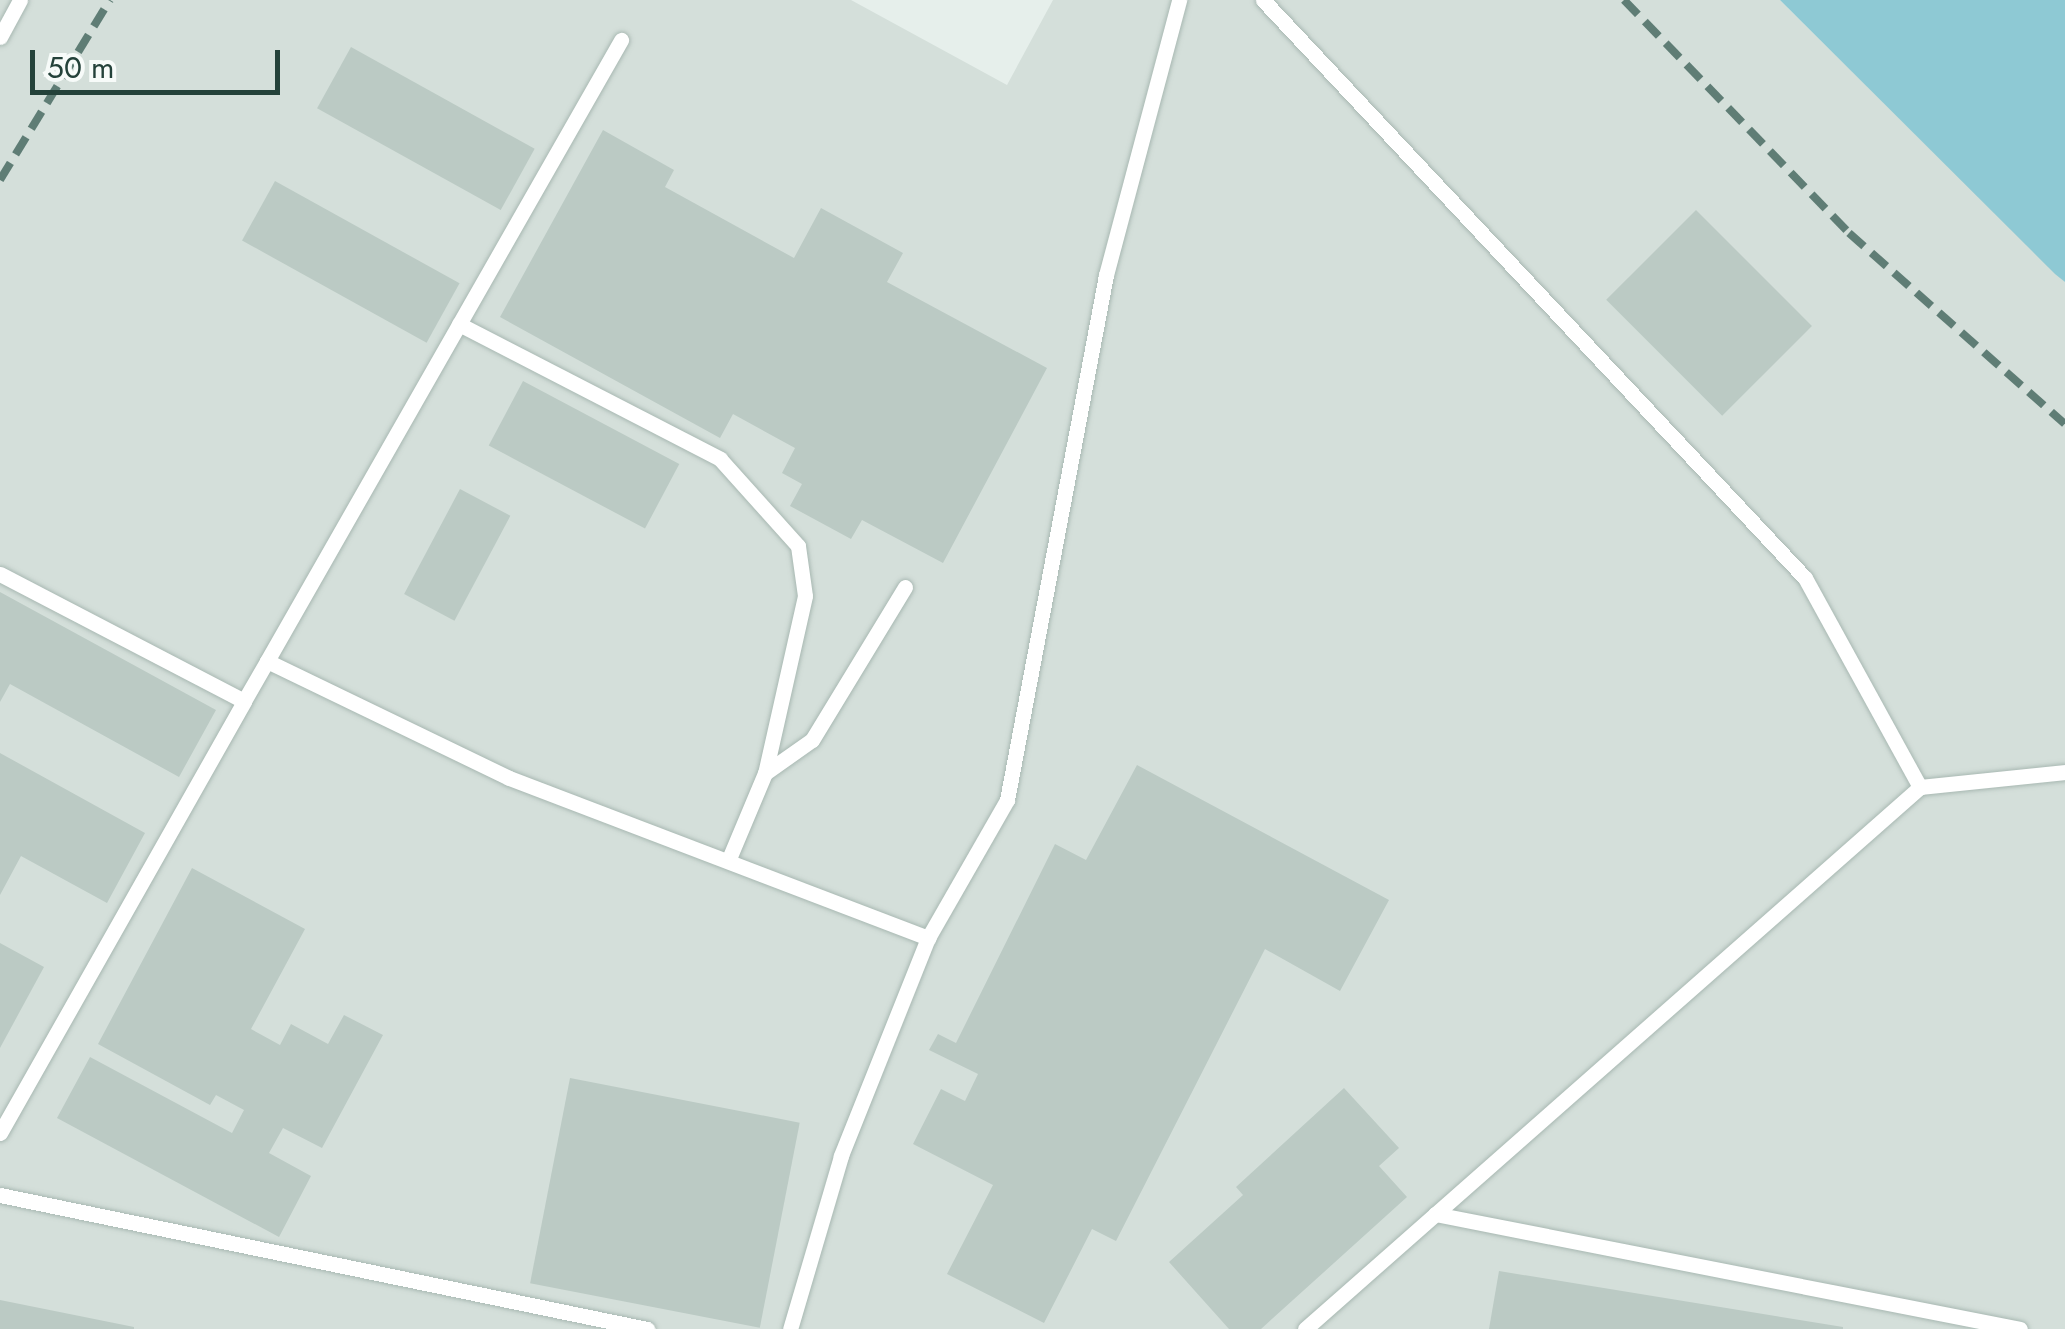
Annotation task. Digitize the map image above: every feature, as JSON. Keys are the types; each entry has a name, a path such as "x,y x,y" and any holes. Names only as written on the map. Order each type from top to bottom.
{"lane":[{"path":"0,36 20,0"},
{"path":"790,1329 841,1156 928,938 1008,800 1106,275 1179,0"},
{"path":"1263,0 1805,578 1920,787"},
{"path":"0,1133 621,40"},
{"path":"459,324 720,458 798,546 805,596 764,774 728,861"},
{"path":"0,574 244,701"},
{"path":"764,774 812,740 905,586"},
{"path":"266,661 509,778 928,938"},
{"path":"1305,1329 1920,787 2065,772"},
{"path":"0,1195 647,1329"},
{"path":"1435,1214 2020,1329"}],"shaded area":[{"path":"0,0 851,0 1007,85 1053,0 1780,0 2065,282 2065,1329 0,1329"}],"water":[{"path":"1780,0 2065,0 2065,282 2055,274"}],"building":[{"path":"351,47 535,149 501,210 317,108"},
{"path":"603,130 674,170 665,187 794,258 821,208 903,253 887,282 1047,368 943,563 862,520 851,539 790,506 802,484 782,473 795,448 733,414 720,438 500,317"},
{"path":"275,181 460,283 427,343 242,240"},
{"path":"1696,210 1812,326 1722,416 1606,300"},
{"path":"523,381 679,464 645,529 489,445"},
{"path":"460,489 510,516 454,621 404,594"},
{"path":"0,592 216,710 179,777 10,684 0,702"},
{"path":"0,753 145,833 107,903 21,856 0,895"},
{"path":"1137,765 1389,900 1340,991 1265,949 1116,1241 1092,1229 1044,1323 947,1274 993,1185 913,1144 941,1089 965,1101 978,1074 929,1050 938,1034 956,1043 1055,844 1086,860"},
{"path":"192,868 305,929 251,1029 280,1045 291,1024 328,1044 344,1015 383,1035 322,1148 283,1128 269,1153 311,1176 279,1237 57,1118 90,1057 232,1133 244,1110 216,1095 210,1105 98,1044"},
{"path":"0,943 44,967 0,1048"},
{"path":"570,1078 800,1123 760,1328 530,1283"},
{"path":"1344,1088 1399,1148 1379,1166 1407,1197 1261,1329 1229,1329 1169,1262 1243,1195 1236,1187"},
{"path":"1499,1271 1843,1327 1843,1329 1489,1329"},
{"path":"0,1300 134,1327 134,1329 0,1329"}],"railway":[{"path":"0,180 110,0"},
{"path":"1624,0 1849,233 2065,424"}]}
